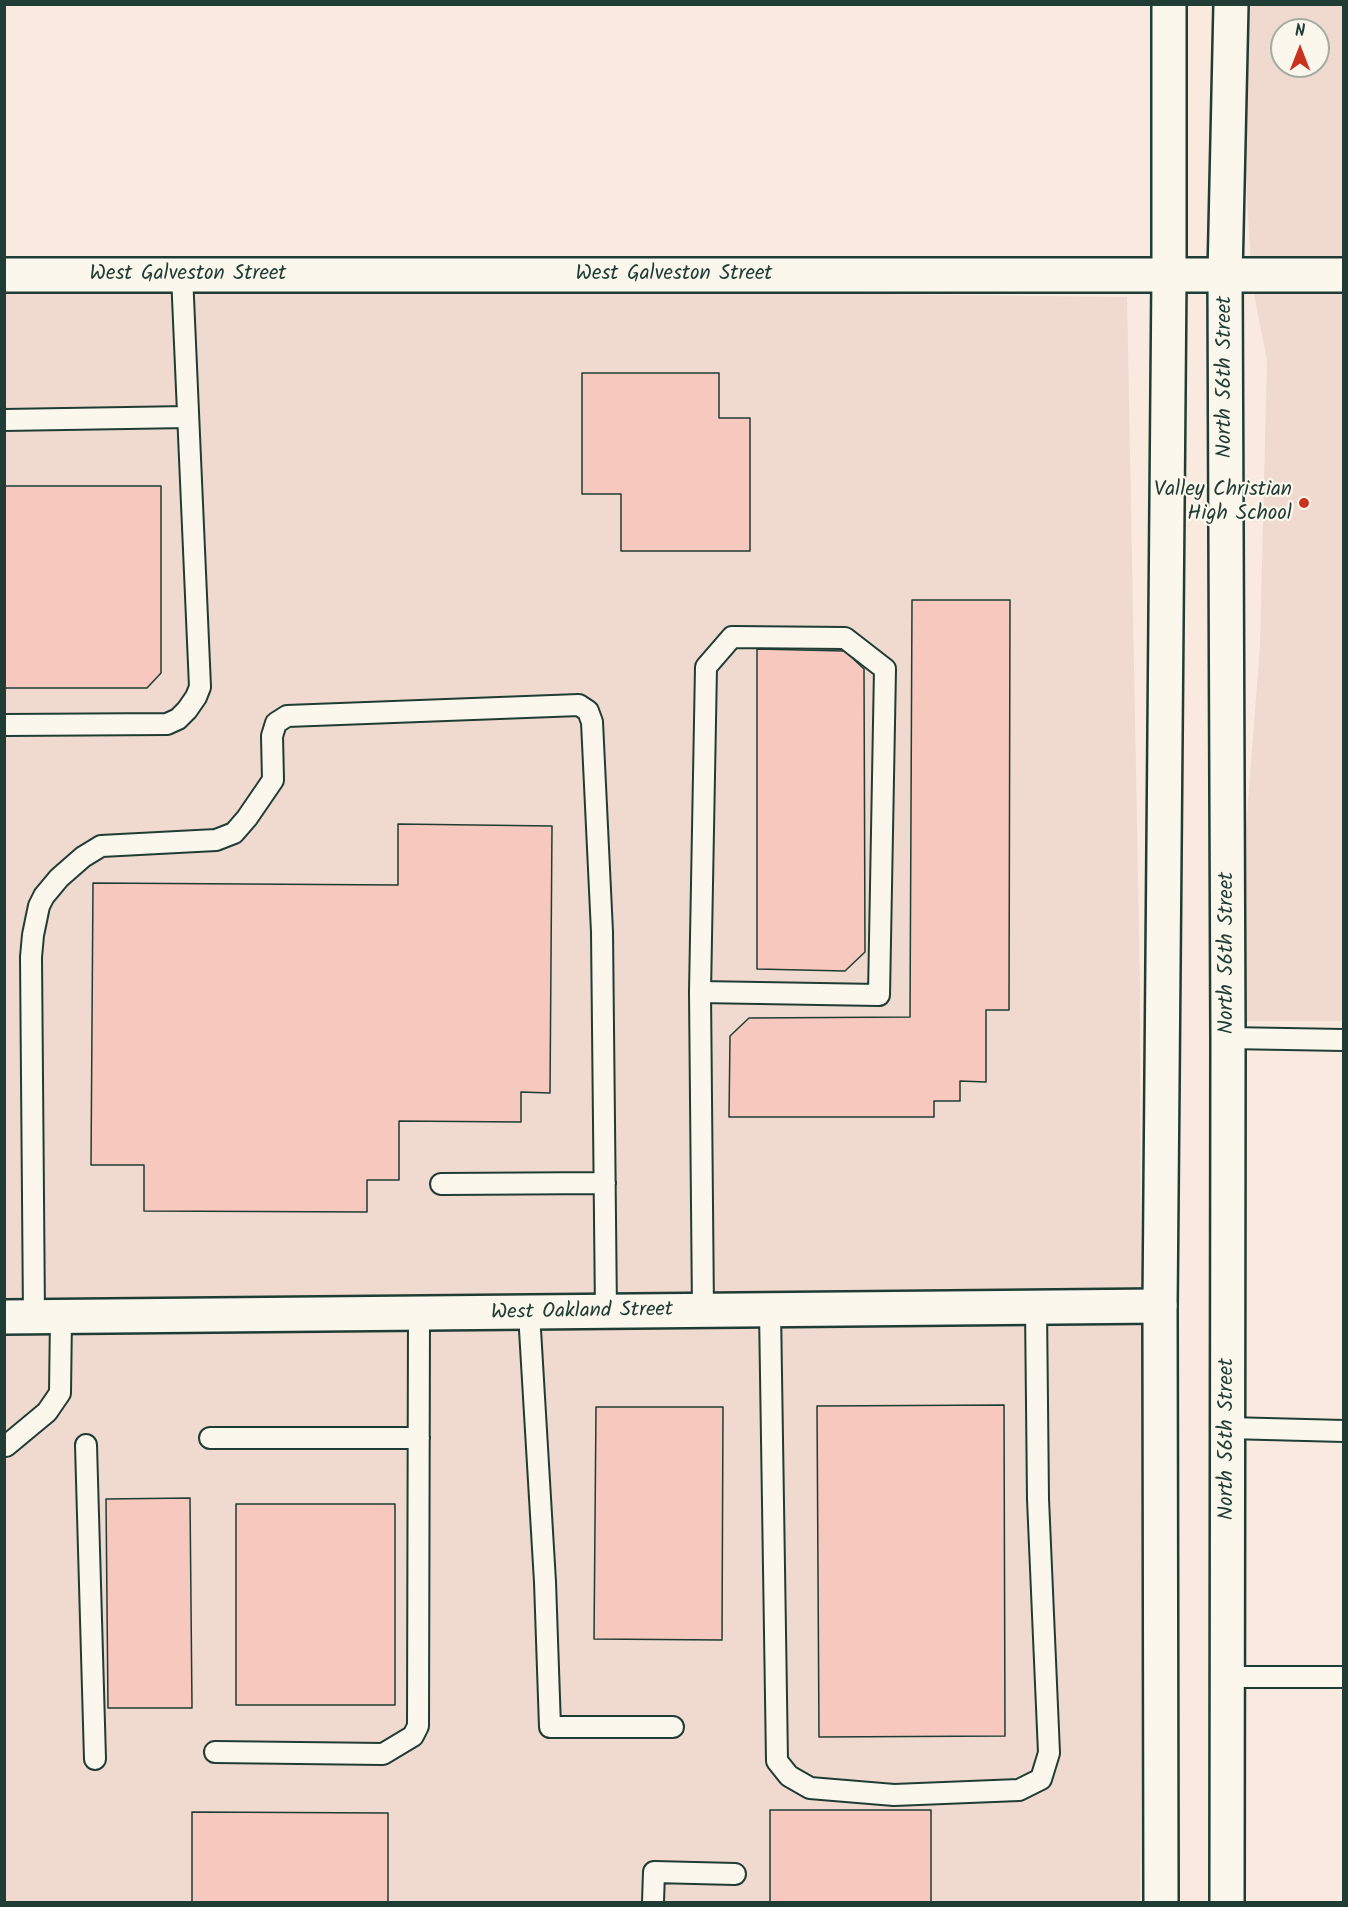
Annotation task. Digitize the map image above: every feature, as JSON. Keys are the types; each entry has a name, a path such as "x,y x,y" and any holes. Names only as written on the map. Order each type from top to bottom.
{"main road":[{"path":"1161,1902 1160,1306 1169,276 1169,4"},
{"name":"North 56th Street","path":"1227,1902 1228,1038 1225,275 1231,4"},
{"name":"West Galveston Street","path":"4,275 1344,275"},
{"name":"West Oakland Street","path":"33,1317 1160,1306"}],"lane":[{"path":"4,725 167,724 178,719 196,697 200,687 182,275"},
{"path":"4,420 188,417"},
{"path":"700,992 879,995 885,669 845,638 732,637 706,667 700,992 703,1311"},
{"path":"6,1446 47,1412 60,1393 33,1317 31,957 39,906 59,879 82,857 101,846 216,840 234,833 273,780 272,736 276,723 287,716 579,705 588,711 592,722 602,932 606,1313"},
{"path":"1228,1038 1344,1040"},
{"path":"441,1185 605,1183"},
{"path":"771,1311 777,1761 789,1776 810,1788 894,1795 1019,1790 1041,1779 1049,1753 1038,1499 1036,1308"},
{"path":"529,1313 545,1582 550,1727 674,1727"},
{"path":"215,1752 383,1754 413,1736 418,1726 419,1314"},
{"path":"1228,1428 1344,1431"},
{"path":"210,1438 419,1438"},
{"path":"86,1445 95,1759"},
{"path":"1226,1677 1344,1677"},
{"path":"653,1902 654,1872 735,1874"}],"shaded area":[{"name":"Valley Christian High School","path":"1248,5 1343,5 1343,1021 1242,1021 1243,867 1260,647 1267,360 1252,284 1245,162"},
{"path":"5,284 1127,297 1140,986 1142,1721 1140,1902 5,1902"}],"building":[{"path":"582,373 719,373 719,418 750,418 750,551 621,551 621,494 582,494"},
{"path":"4,486 161,486 161,673 147,688 4,688"},
{"path":"912,600 1010,600 1009,1010 986,1010 986,1082 960,1081 960,1101 934,1101 934,1117 729,1117 730,1036 749,1018 910,1017"},
{"path":"757,649 845,651 864,669 865,952 845,971 757,969"},
{"path":"398,824 552,826 550,1093 521,1092 521,1122 399,1121 399,1180 367,1180 367,1212 144,1211 144,1165 91,1165 93,883 398,885"},
{"path":"1004,1405 1005,1736 819,1737 817,1406"},
{"path":"596,1407 723,1407 722,1640 594,1639"},
{"path":"190,1498 192,1708 108,1708 106,1499"},
{"path":"236,1504 395,1504 395,1705 236,1705"},
{"path":"770,1810 931,1810 931,1902 770,1902"},
{"path":"192,1812 388,1813 388,1902 192,1902"}],"place":[{"name":"Valley Christian High School","path":"1304,503"}]}
